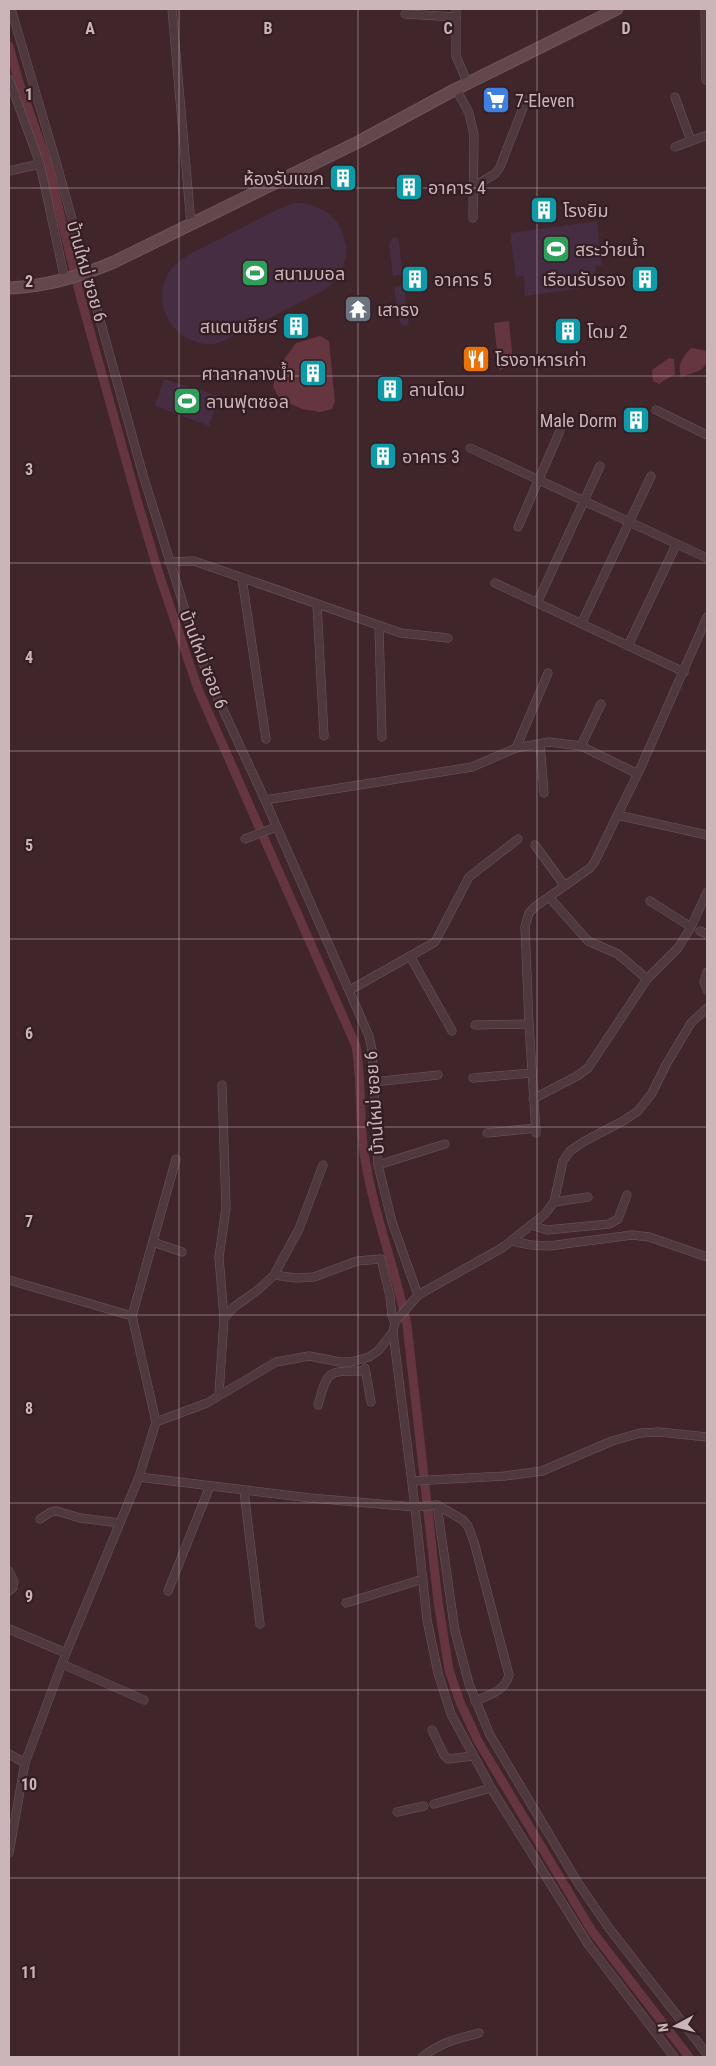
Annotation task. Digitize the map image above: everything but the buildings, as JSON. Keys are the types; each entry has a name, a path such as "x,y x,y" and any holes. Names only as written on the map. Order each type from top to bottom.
{"main road":[{"path":"9,288 44,285 76,277 191,224 360,141 456,89 617,9"}],"street":[{"name":"บ้านใหม่ ซอย 6","path":"11,9 76,277 141,468 195,642 213,688 265,800 272,829 350,990 369,1036 372,1050 378,1165 392,1222 418,1295"},
{"path":"172,9 191,224"},
{"path":"706,9 706,80"},
{"path":"405,14 456,13 456,56 468,84"},
{"path":"10,84 40,164 76,277"},
{"path":"456,89 472,123 473,218"},
{"path":"675,97 691,141"},
{"path":"474,186 495,174 500,167 526,100"},
{"path":"675,147 707,135"},
{"path":"9,171 40,164"},
{"path":"656,410 707,435"},
{"path":"518,527 560,431"},
{"path":"470,448 707,558"},
{"path":"537,603 600,466"},
{"path":"582,622 651,476"},
{"path":"628,646 676,545"},
{"path":"169,562 194,561 401,633 448,638"},
{"path":"242,578 266,739"},
{"path":"495,583 582,622 684,672"},
{"path":"317,604 324,736"},
{"path":"487,1133 536,1130 529,1024 526,927 529,913 564,885 590,868 594,863 684,672 707,617"},
{"path":"378,626 382,737"},
{"path":"516,748 548,673"},
{"path":"581,746 601,704"},
{"path":"265,800 472,768 516,748 560,742 581,746 636,773"},
{"path":"540,744 544,793"},
{"path":"617,815 707,835"},
{"path":"245,839 272,829"},
{"path":"350,990 435,942 469,877 518,839"},
{"path":"535,845 564,885"},
{"path":"533,1099 578,1076 588,1068 647,978 678,948 691,927 707,892"},
{"path":"549,897 588,941 618,954 647,978"},
{"path":"650,901 691,927"},
{"path":"410,956 452,1031"},
{"path":"707,972 704,982 707,990"},
{"path":"674,2057 588,1944 490,1788 451,1714 438,1672 427,1620 416,1481 393,1332 395,1322 418,1295 482,1260 511,1241 545,1214 554,1202 563,1161 570,1151 583,1142 624,1121 638,1111 652,1093 670,1057 692,1023 707,1008"},
{"path":"475,1025 529,1024"},
{"path":"474,1078 532,1073"},
{"path":"374,1082 438,1075"},
{"path":"218,1394 224,1318 218,1266 226,1208 222,1085"},
{"path":"378,1165 445,1144"},
{"path":"9,1854 25,1763 66,1653 138,1477 156,1422 132,1316 176,1159"},
{"path":"224,1318 234,1307 258,1290 274,1275 300,1229 323,1165"},
{"path":"531,1225 547,1230 609,1224 618,1218 627,1195"},
{"path":"554,1202 588,1197"},
{"path":"511,1241 549,1246 632,1235 649,1237 707,1257"},
{"path":"153,1242 182,1252"},
{"path":"274,1275 296,1278 314,1277 357,1261 381,1259 390,1296 392,1316 395,1322"},
{"path":"9,1280 132,1316"},
{"path":"156,1422 200,1406 264,1368 288,1359 309,1356 340,1362 363,1359 378,1351 393,1332"},
{"path":"363,1359 371,1402"},
{"path":"318,1405 324,1381 330,1375 344,1371 365,1371"},
{"path":"416,1481 505,1476 542,1471 612,1441 640,1433 659,1432 707,1437"},
{"path":"138,1477 244,1491 417,1506 435,1505 455,1514 468,1526 474,1542 509,1675 504,1686 497,1692 475,1701"},
{"path":"168,1591 210,1486"},
{"path":"244,1491 260,1624"},
{"path":"435,1505 454,1631 475,1701 490,1735 578,1884 707,2054"},
{"path":"40,1519 57,1510 80,1518 120,1523"},
{"path":"9,1572 14,1582 14,1587 9,1591"},
{"path":"346,1603 423,1579"},
{"path":"9,1629 66,1653"},
{"path":"62,1664 144,1700"},
{"path":"432,1730 448,1760 473,1756"},
{"path":"9,1754 25,1763"},
{"path":"434,1804 490,1788"},
{"path":"397,1812 424,1806"},
{"path":"422,2057 438,2045 479,2033"}],"shaded area":[{"name":"สนามบอล","path":"294,203 306,204 326,211 339,225 346,244 346,253 345,263 335,280 323,291 219,343 202,344 180,334 167,317 162,297 167,275 175,265 186,256 278,209"},
{"name":"สระว่ายน้ำ","path":"597,221 602,265 595,266 597,286 525,296 524,276 516,277 510,233"},
{"path":"398,237 403,274 393,276 389,244 392,238"},
{"path":"404,285 409,325 403,326 399,321 394,287"},
{"path":"509,321 513,363 499,371 494,323"},
{"path":"320,336 329,341 335,402 332,409 320,412 302,409 280,399 273,387 278,368 296,343"},
{"path":"691,348 707,351 707,363 701,370 681,377 681,361"},
{"path":"669,358 674,359 675,374 659,384 653,381 652,370"},
{"name":"ลานฟุตซอล","path":"164,379 219,396 209,426 155,406"}],"waterway":[{"path":"9,46 18,79 48,165 80,295 137,500 158,571 198,689 356,1046 362,1140 368,1175 407,1325 438,1601 449,1670 460,1702 478,1741 592,1931 689,2057"}],"place":[{"name":"7-Eleven","path":"496,100"},
{"name":"ห้องรับแขก","path":"343,178"},
{"name":"อาคาร 4","path":"409,187"},
{"name":"โรงยิม","path":"544,210"},
{"name":"สระว่ายน้ำ","path":"556,249"},
{"name":"สนามบอล","path":"255,273"},
{"name":"อาคาร 5","path":"415,279"},
{"name":"เรือนรับรอง","path":"645,279"},
{"name":"เสาธง","path":"358,309"},
{"name":"สแตนเชียร์","path":"296,326"},
{"name":"โดม 2","path":"568,331"},
{"name":"โรงอาหารเก่า","path":"476,359"},
{"name":"ศาลากลางน้ำ","path":"313,373"},
{"name":"ลานโดม","path":"390,389"},
{"name":"ลานฟุตซอล","path":"187,401"},
{"name":"Male Dorm","path":"636,420"},
{"name":"อาคาร 3","path":"383,456"}]}
